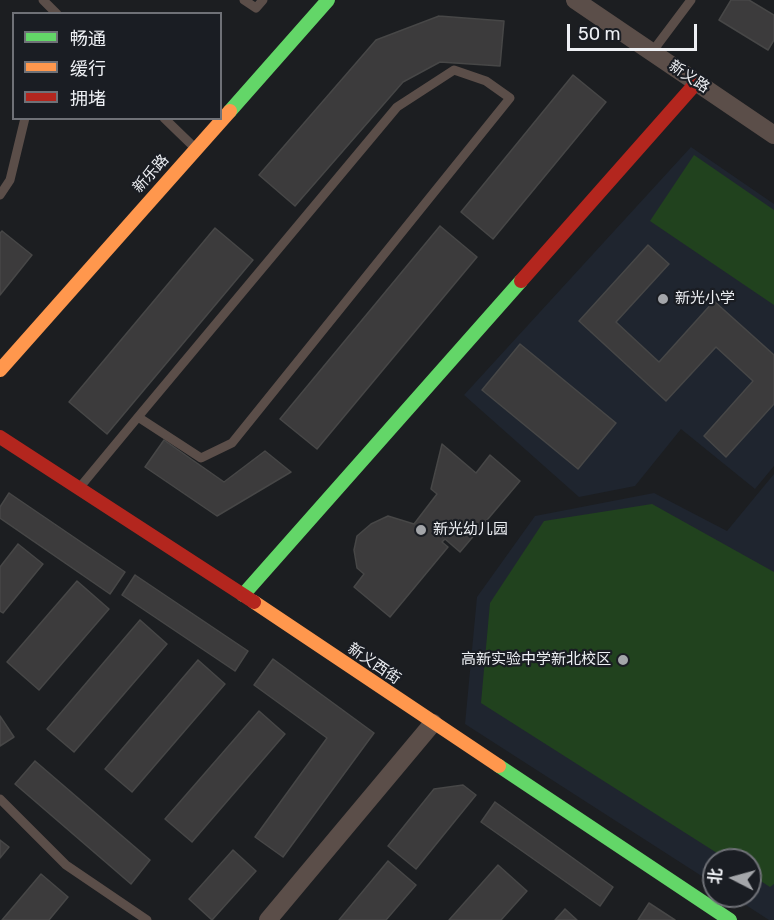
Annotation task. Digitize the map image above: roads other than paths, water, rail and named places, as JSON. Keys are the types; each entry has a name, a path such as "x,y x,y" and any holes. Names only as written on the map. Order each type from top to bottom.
{"street":[{"name":"新乐路","path":"222,119 327,0"},
{"name":"新义路","path":"575,0 774,135"},
{"path":"243,595 697,82"},
{"name":"新乐路","path":"0,370 221,120"},
{"name":"新义西街","path":"0,437 243,595 730,920"},
{"path":"268,920 433,723"}],"lane":[{"path":"43,0 55,12"},
{"path":"244,0 256,8 263,0"},
{"path":"652,52 691,0"},
{"path":"78,489 138,417 397,107 454,70 486,81 510,98 232,443 201,458 138,417"},
{"path":"0,195 10,180 25,120"},
{"path":"166,120 196,149"},
{"path":"0,799 66,865 147,920"}],"place":[{"name":"新光小学","path":"663,299"},
{"name":"新光幼儿园","path":"421,530"},
{"name":"高新实验中学新北校区","path":"623,660"}]}
